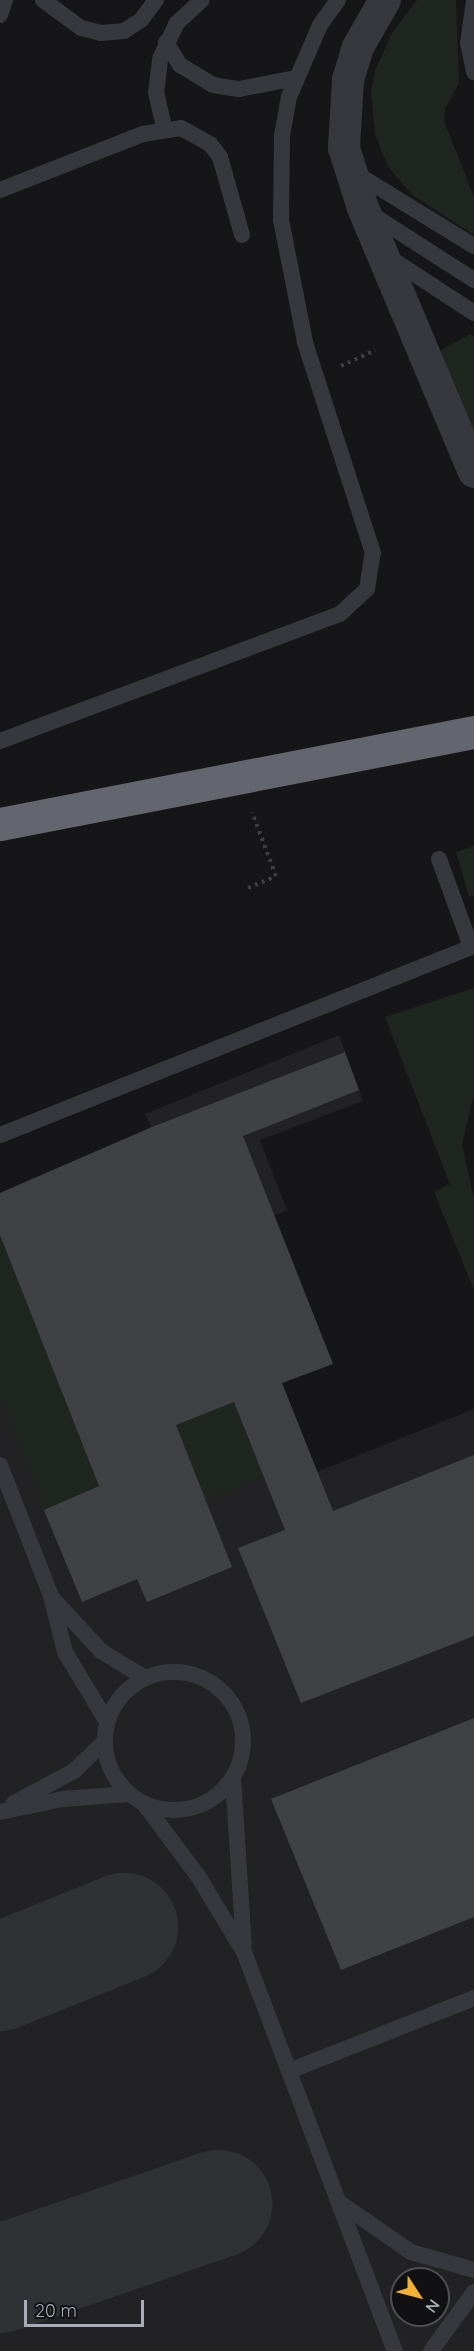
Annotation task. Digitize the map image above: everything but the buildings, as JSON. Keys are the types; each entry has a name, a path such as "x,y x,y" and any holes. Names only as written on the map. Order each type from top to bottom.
{"highway":[{"path":"0,824 474,732"}],"street":[{"path":"385,0 358,47 348,80 343,113 349,169 363,208 474,472"}],"lane":[{"path":"0,15 5,0"},
{"path":"43,0 81,28 101,33 124,30 141,20 156,0"},
{"path":"164,128 156,76 166,42 185,12 202,0"},
{"path":"0,741 340,614 356,603 372,577 373,553 316,378 294,300 281,220 282,136 296,78 320,25 338,0"},
{"path":"474,1 468,43 474,72"},
{"path":"166,42 180,65 213,85 239,89 296,78"},
{"path":"0,190 164,128 196,134 220,157 242,235"},
{"path":"349,169 474,246"},
{"path":"363,208 474,280"},
{"path":"384,254 474,313"},
{"path":"0,1135 472,946 439,859"},
{"path":"0,1466 51,1596 73,1669 107,1722"},
{"path":"51,1596 101,1652 145,1678"},
{"path":"244,1952 233,1777 243,1740 240,1720 225,1695 202,1677 183,1672 145,1678 128,1689 107,1722 104,1742 107,1761 128,1794 145,1805 198,1876 244,1952 395,2351"},
{"path":"0,1811 74,1771 104,1742"},
{"path":"145,1805 184,1810 204,1804 233,1777"},
{"path":"0,1811 63,1799 128,1794"},
{"path":"289,2071 474,1998"},
{"path":"340,2202 386,2239 411,2252 474,2270"},
{"path":"431,2351 474,2292"}],"path":[{"path":"316,378 376,350"},
{"path":"248,803 276,876 248,888"}],"shaded area":[{"path":"417,0 456,0 459,83 445,108 444,121 474,197 474,235 411,194 387,165 375,134 371,92 375,71 392,33"},
{"path":"470,334 474,337 474,444 436,353"},
{"path":"474,846 474,895 469,897 456,852"},
{"path":"474,988 474,1094 462,1144 474,1199 474,1290 434,1192 450,1184 385,1017"},
{"path":"339,1035 363,1101 260,1140 287,1210 274,1216 333,1364 282,1383 317,1472 474,1409 474,2351 0,2351 0,1193 151,1127 145,1114"},
{"path":"0,1235 89,1460 234,1402 264,1477 206,1500 70,1499 44,1510 0,1400"}],"taxiway":[{"path":"0,1977 124,1927"},
{"path":"0,2279 218,2204"}]}
